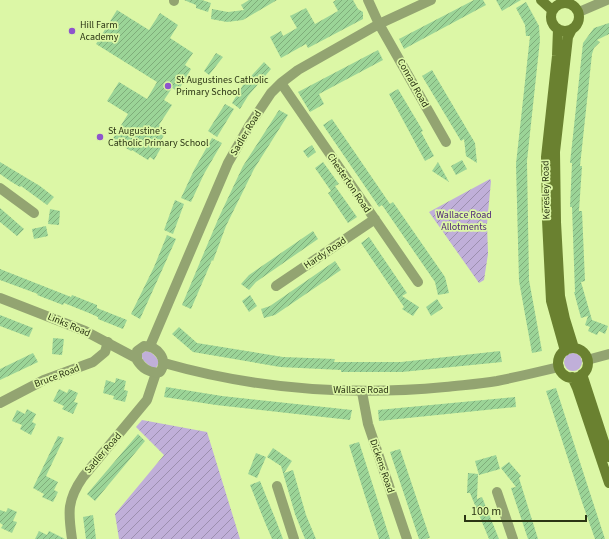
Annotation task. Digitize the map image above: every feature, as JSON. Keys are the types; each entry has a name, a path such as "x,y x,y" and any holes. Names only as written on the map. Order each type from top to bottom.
{"main road":[{"path":"541,0 552,10"},
{"path":"565,1 576,7 579,12 577,24 572,29 563,31 558,29 552,21 552,10 557,4 565,1"},
{"name":"Keresley Road","path":"558,29 557,56 546,157 551,190 560,296 570,349"},
{"name":"Keresley Road","path":"551,190 568,38 572,29"},
{"path":"572,378 582,374 587,366 587,360 583,352 570,349 560,355 559,367 562,373 572,378 577,388 609,483"},
{"path":"582,374 609,456"}],"street":[{"name":"Conrad Road","path":"368,0 446,142"},
{"name":"Sadler Road","path":"150,346 228,163 249,126 271,93 298,70 380,24 432,0"},
{"path":"579,12 607,0"},
{"name":"Chesterton Road","path":"281,83 418,282"},
{"path":"0,188 34,213"},
{"name":"Hardy Road","path":"276,286 375,219"},
{"name":"Links Road","path":"0,298 85,331 136,358"},
{"name":"Bruce Road","path":"0,403 44,380 93,362 104,352 108,342"},
{"path":"150,346 160,353 164,363 160,372 156,373 142,367 136,358 139,348 150,346"},
{"path":"587,360 609,354"},
{"name":"Wallace Road","path":"164,363 232,379 362,392 413,390 476,383 559,367"},
{"name":"Sadler Road","path":"72,539 69,510 74,490 147,400 156,373"},
{"name":"Dickens Road","path":"362,392 368,424 406,539"},
{"path":"277,486 294,539"},
{"path":"498,492 513,539"}],"green space":[{"name":"Wallace Road Allotments","path":"490,179 487,224 488,254 484,280 479,283 429,212"},
{"path":"146,351 152,353 158,360 159,362 156,368 152,368 143,360 141,354"},
{"path":"573,353 579,356 582,362 579,368 573,371 567,368 564,362 567,356"},
{"path":"142,420 207,432 240,539 119,539 115,514 164,455 136,427"}],"building":[{"path":"184,0 202,0 211,3 208,12 196,8 196,5"},
{"path":"249,0 277,0 243,20 227,22 211,19 212,9 228,12 244,10 241,5"},
{"path":"336,0 353,0 358,9 363,12 363,19 308,48 306,44 281,58 270,37 281,31 283,36 297,28 290,16 306,8 315,24 338,11 333,2"},
{"path":"474,0 483,0 486,5 404,49 399,39"},
{"path":"496,0 521,0 502,11"},
{"path":"526,2 539,26 540,40 527,161 529,280 542,351 532,353 519,281 516,164 530,36 526,36 525,25 516,8"},
{"name":"St Augustines Catholic Primary School","path":"117,10 149,30 160,13 178,25 170,38 193,53 185,65 191,69 178,91 172,88 164,100 172,105 159,125 164,128 161,133 164,135 159,144 162,146 154,160 150,157 148,160 112,140 128,114 107,101 119,82 147,99 157,82 96,44"},
{"path":"609,23 609,34 597,40 600,42 594,48 592,54 580,166 582,166 579,211 582,211 585,281 581,282 592,320 608,326 605,334 599,331 597,335 588,331 590,327 585,325 588,316 581,318 574,292 572,207 570,207 572,163 570,163 583,43 594,28"},
{"path":"378,50 383,60 319,94 324,104 310,112 298,92"},
{"path":"216,53 223,57 209,75 204,71"},
{"path":"264,62 271,69 248,96 240,109 232,103 243,85"},
{"path":"432,70 475,143 477,163 466,156 464,139 461,141 422,76"},
{"path":"398,89 423,131 421,132 434,156 425,161 389,94"},
{"path":"225,104 234,109 217,137 208,131"},
{"path":"279,110 288,115 254,169 226,226 213,261 212,260 191,309 182,305 219,217 243,166"},
{"path":"332,119 390,204 393,202 445,277 449,293 438,295 435,282 382,205 379,207 323,125"},
{"path":"212,138 222,143 204,174 191,202 181,198 194,170"},
{"path":"312,145 316,152 308,158 303,151"},
{"path":"462,160 467,169 456,175 451,166"},
{"path":"0,162 40,186 54,197 47,205 21,186 20,187 0,174"},
{"path":"323,162 339,184 335,186 357,217 348,223 328,193 331,191 315,168"},
{"path":"438,162 449,182 432,171"},
{"path":"175,200 184,204 173,234 164,230"},
{"path":"0,208 24,229 17,236 0,222"},
{"path":"50,209 60,211 59,225 48,224"},
{"path":"46,226 48,236 34,239 32,229"},
{"path":"313,231 318,239 256,282 249,290 241,284 249,275"},
{"path":"167,235 176,239 140,319 131,314 154,267"},
{"path":"369,237 407,293 402,296 419,307 413,316 402,309 404,307 361,243"},
{"path":"335,261 341,270 275,315 264,318 261,309 270,306"},
{"path":"0,269 71,297 72,295 97,305 97,308 127,320 123,329 64,303 63,305 37,295 38,294 0,280"},
{"path":"250,295 257,306 249,312 242,301"},
{"path":"437,299 443,308 431,316 426,307"},
{"path":"0,315 33,328 29,337 0,326"},
{"path":"179,327 197,343 283,357 335,359 334,362 401,362 500,351 502,362 402,372 341,372 341,370 280,367 193,352 172,334"},
{"path":"53,338 64,339 62,355 52,354"},
{"path":"33,353 38,362 0,380 0,369"},
{"path":"116,378 126,381 124,390 128,391 125,402 113,399 114,396 103,393 106,380 115,383"},
{"path":"166,387 222,396 352,410 350,420 216,405 164,397"},
{"path":"556,388 605,539 595,539 582,502 546,391"},
{"path":"59,389 67,393 69,389 78,393 74,402 78,403 73,414 62,409 64,406 53,401"},
{"path":"515,397 516,407 379,421 378,410"},
{"path":"27,409 36,414 32,422 36,424 31,435 20,429 22,425 12,421 17,410 25,414"},
{"path":"138,434 145,441 95,501 87,494"},
{"path":"58,436 64,438 46,476 58,482 54,490 58,492 53,502 42,497 44,494 33,488"},
{"path":"359,442 390,539 379,539 365,496 349,445"},
{"path":"273,448 292,461 284,473 293,470 306,515 316,539 305,539 295,514 281,466 267,457"},
{"path":"400,449 430,538 419,539 390,452"},
{"path":"256,453 266,457 257,478 248,474"},
{"path":"496,455 500,469 479,475 475,461"},
{"path":"509,462 521,476 519,478 538,539 528,539 511,488 516,487 501,468"},
{"path":"468,473 478,474 477,499 482,497 499,539 489,539 470,493 467,493"},
{"path":"260,481 283,539 272,539 250,485"},
{"path":"8,508 17,512 13,521 17,522 12,533 1,528 3,525 0,523 0,510 6,512"},
{"path":"93,515 96,539 86,539 83,517"},
{"path":"39,531 47,535 49,531 65,539 35,539"}],"place":[{"name":"Hill Farm Academy","path":"72,31"},
{"name":"St Augustines Catholic Primary School","path":"168,86"},
{"name":"St Augustine's Catholic Primary School","path":"100,137"}]}
